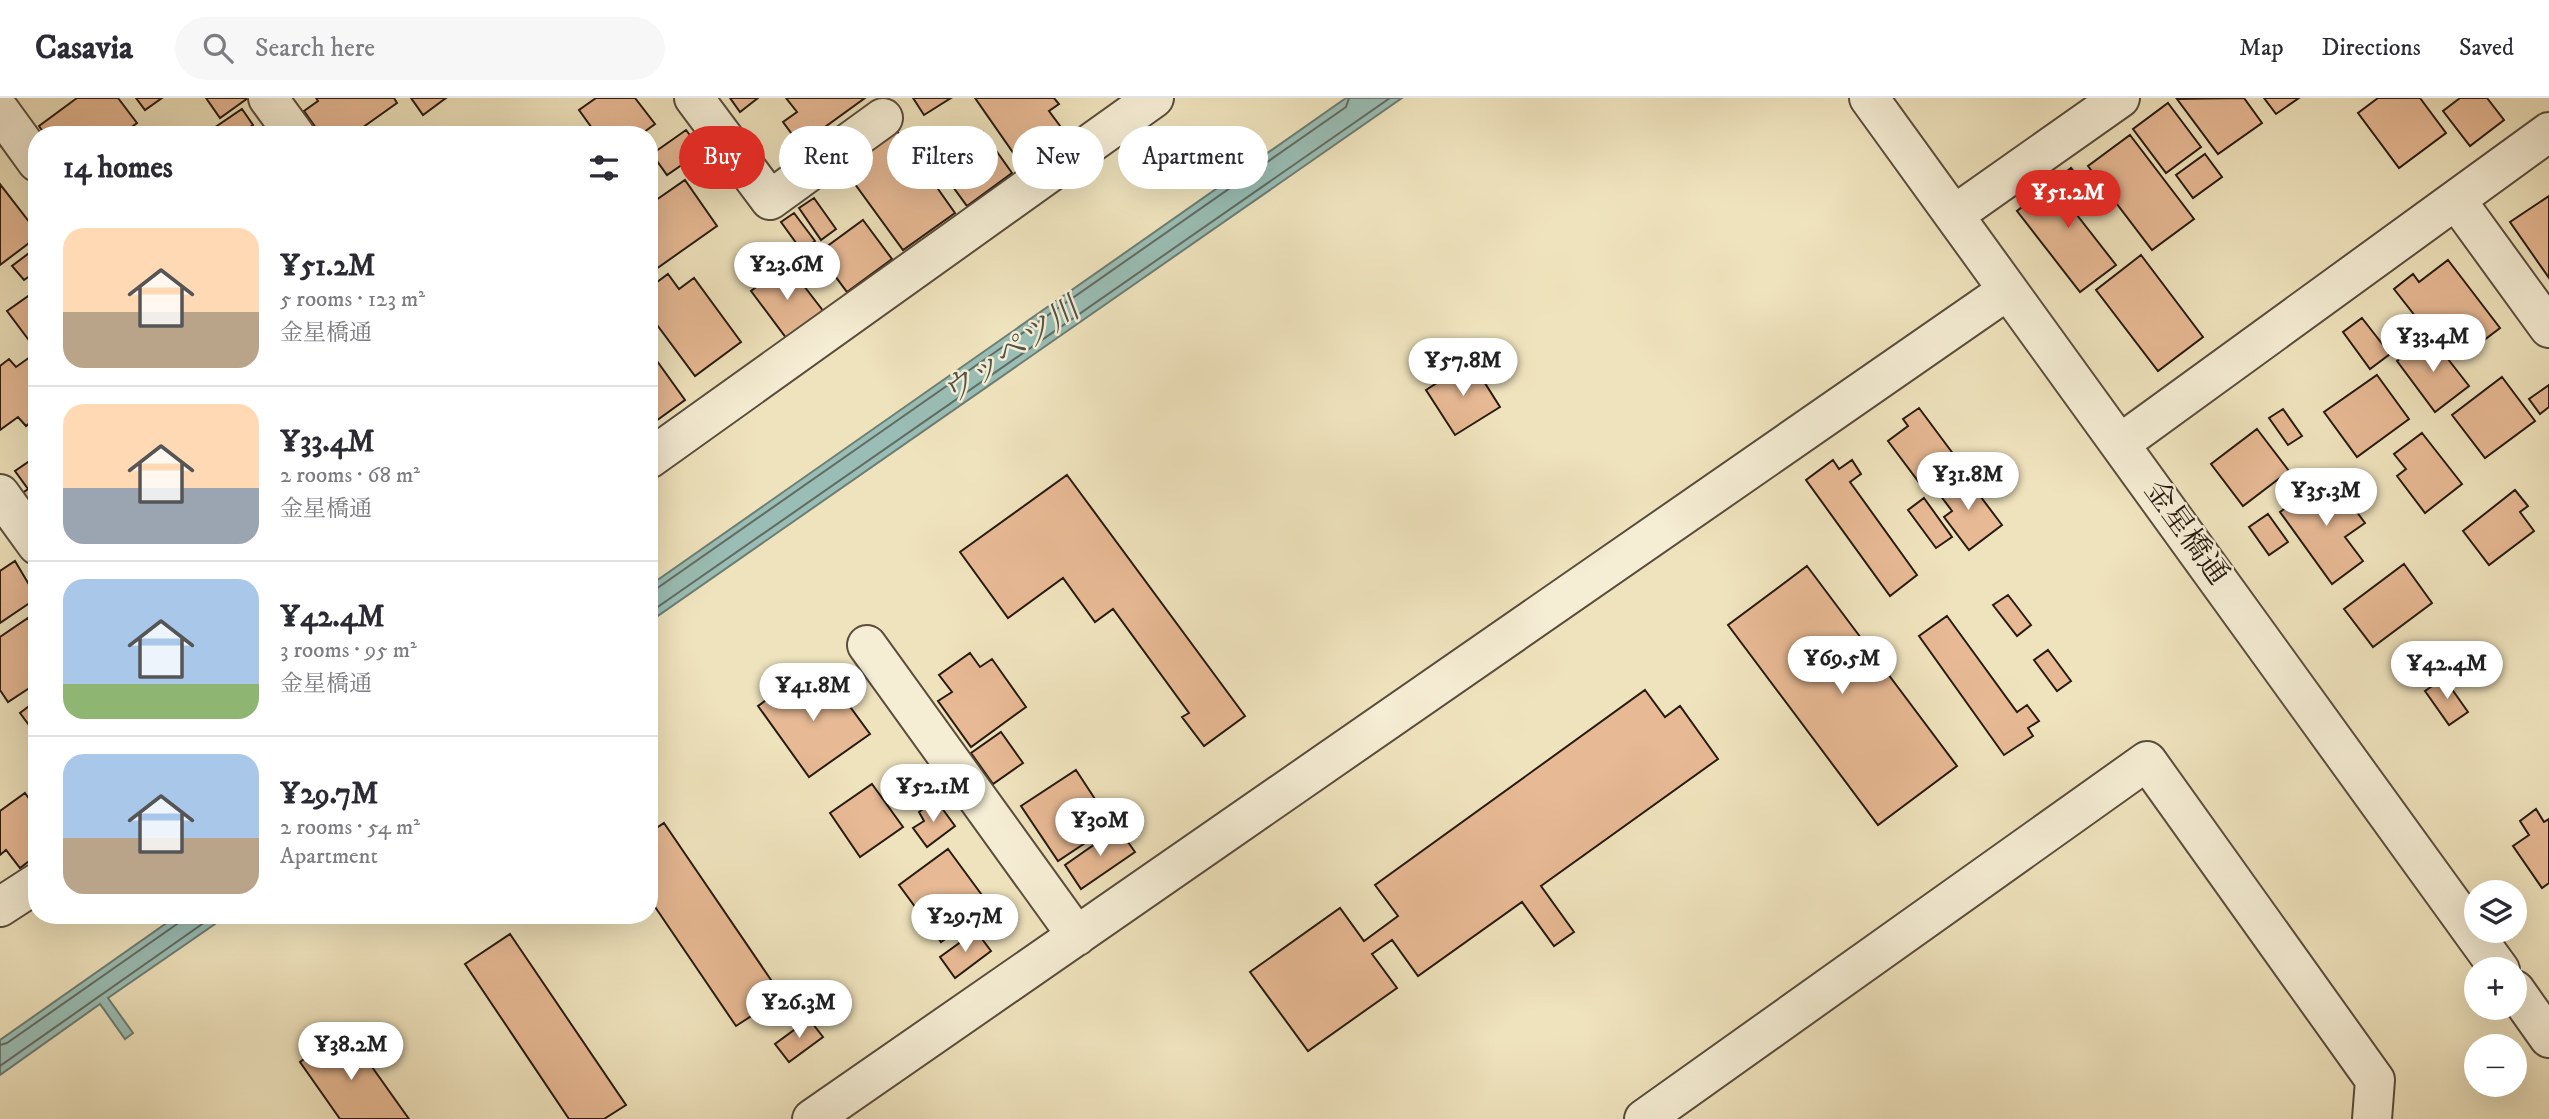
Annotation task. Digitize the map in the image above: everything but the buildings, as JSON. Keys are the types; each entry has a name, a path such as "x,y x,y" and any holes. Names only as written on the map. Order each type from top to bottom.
{"street":[{"path":"268,98 288,126"},
{"path":"694,98 770,200 883,118"},
{"path":"658,453 1154,98"},
{"name":"金星橋通","path":"1869,98 2491,957"},
{"path":"1954,215 2120,98"},
{"path":"0,111 28,150"},
{"path":"2121,443 2549,132"},
{"path":"2456,200 2549,328"},
{"path":"812,1119 2008,290"},
{"path":"0,494 28,533"},
{"path":"867,645 1077,936"},
{"path":"1644,1119 2147,761 2375,1080 2372,1119"},
{"path":"0,907 28,889"},
{"path":"2527,1007 2549,1038"}],"water":[{"name":"ウッペツ川","path":"1346,98 1402,98 658,616 658,580 1216,189 1268,189 1268,153"},
{"path":"165,924 215,924 108,998 133,1033 125,1039 100,1004 0,1075 0,1040"}]}
